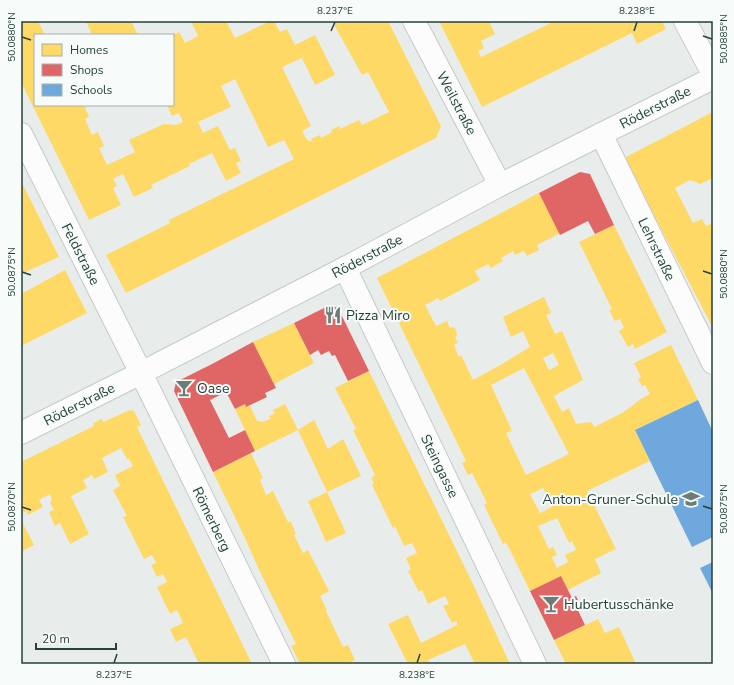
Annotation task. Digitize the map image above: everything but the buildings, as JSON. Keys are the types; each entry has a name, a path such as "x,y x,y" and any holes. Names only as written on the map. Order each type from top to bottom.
{"street":[{"name":"Weilstraße","path":"414,21 500,185"},
{"path":"685,21 713,74"},
{"name":"Röderstraße","path":"21,433 345,268 500,185 713,78"},
{"name":"Feldstraße","path":"21,134 141,373"},
{"name":"Lehrstraße","path":"601,134 713,363"},
{"name":"Steingasse","path":"345,268 535,664"},
{"name":"Römerberg","path":"141,373 284,664"}],"place":[{"name":"Pizza Miro","path":"333,315"},
{"name":"Oase","path":"184,388"},
{"name":"Anton-Gruner-Schule","path":"691,499"},
{"name":"Hubertusschänke","path":"551,604"}]}
